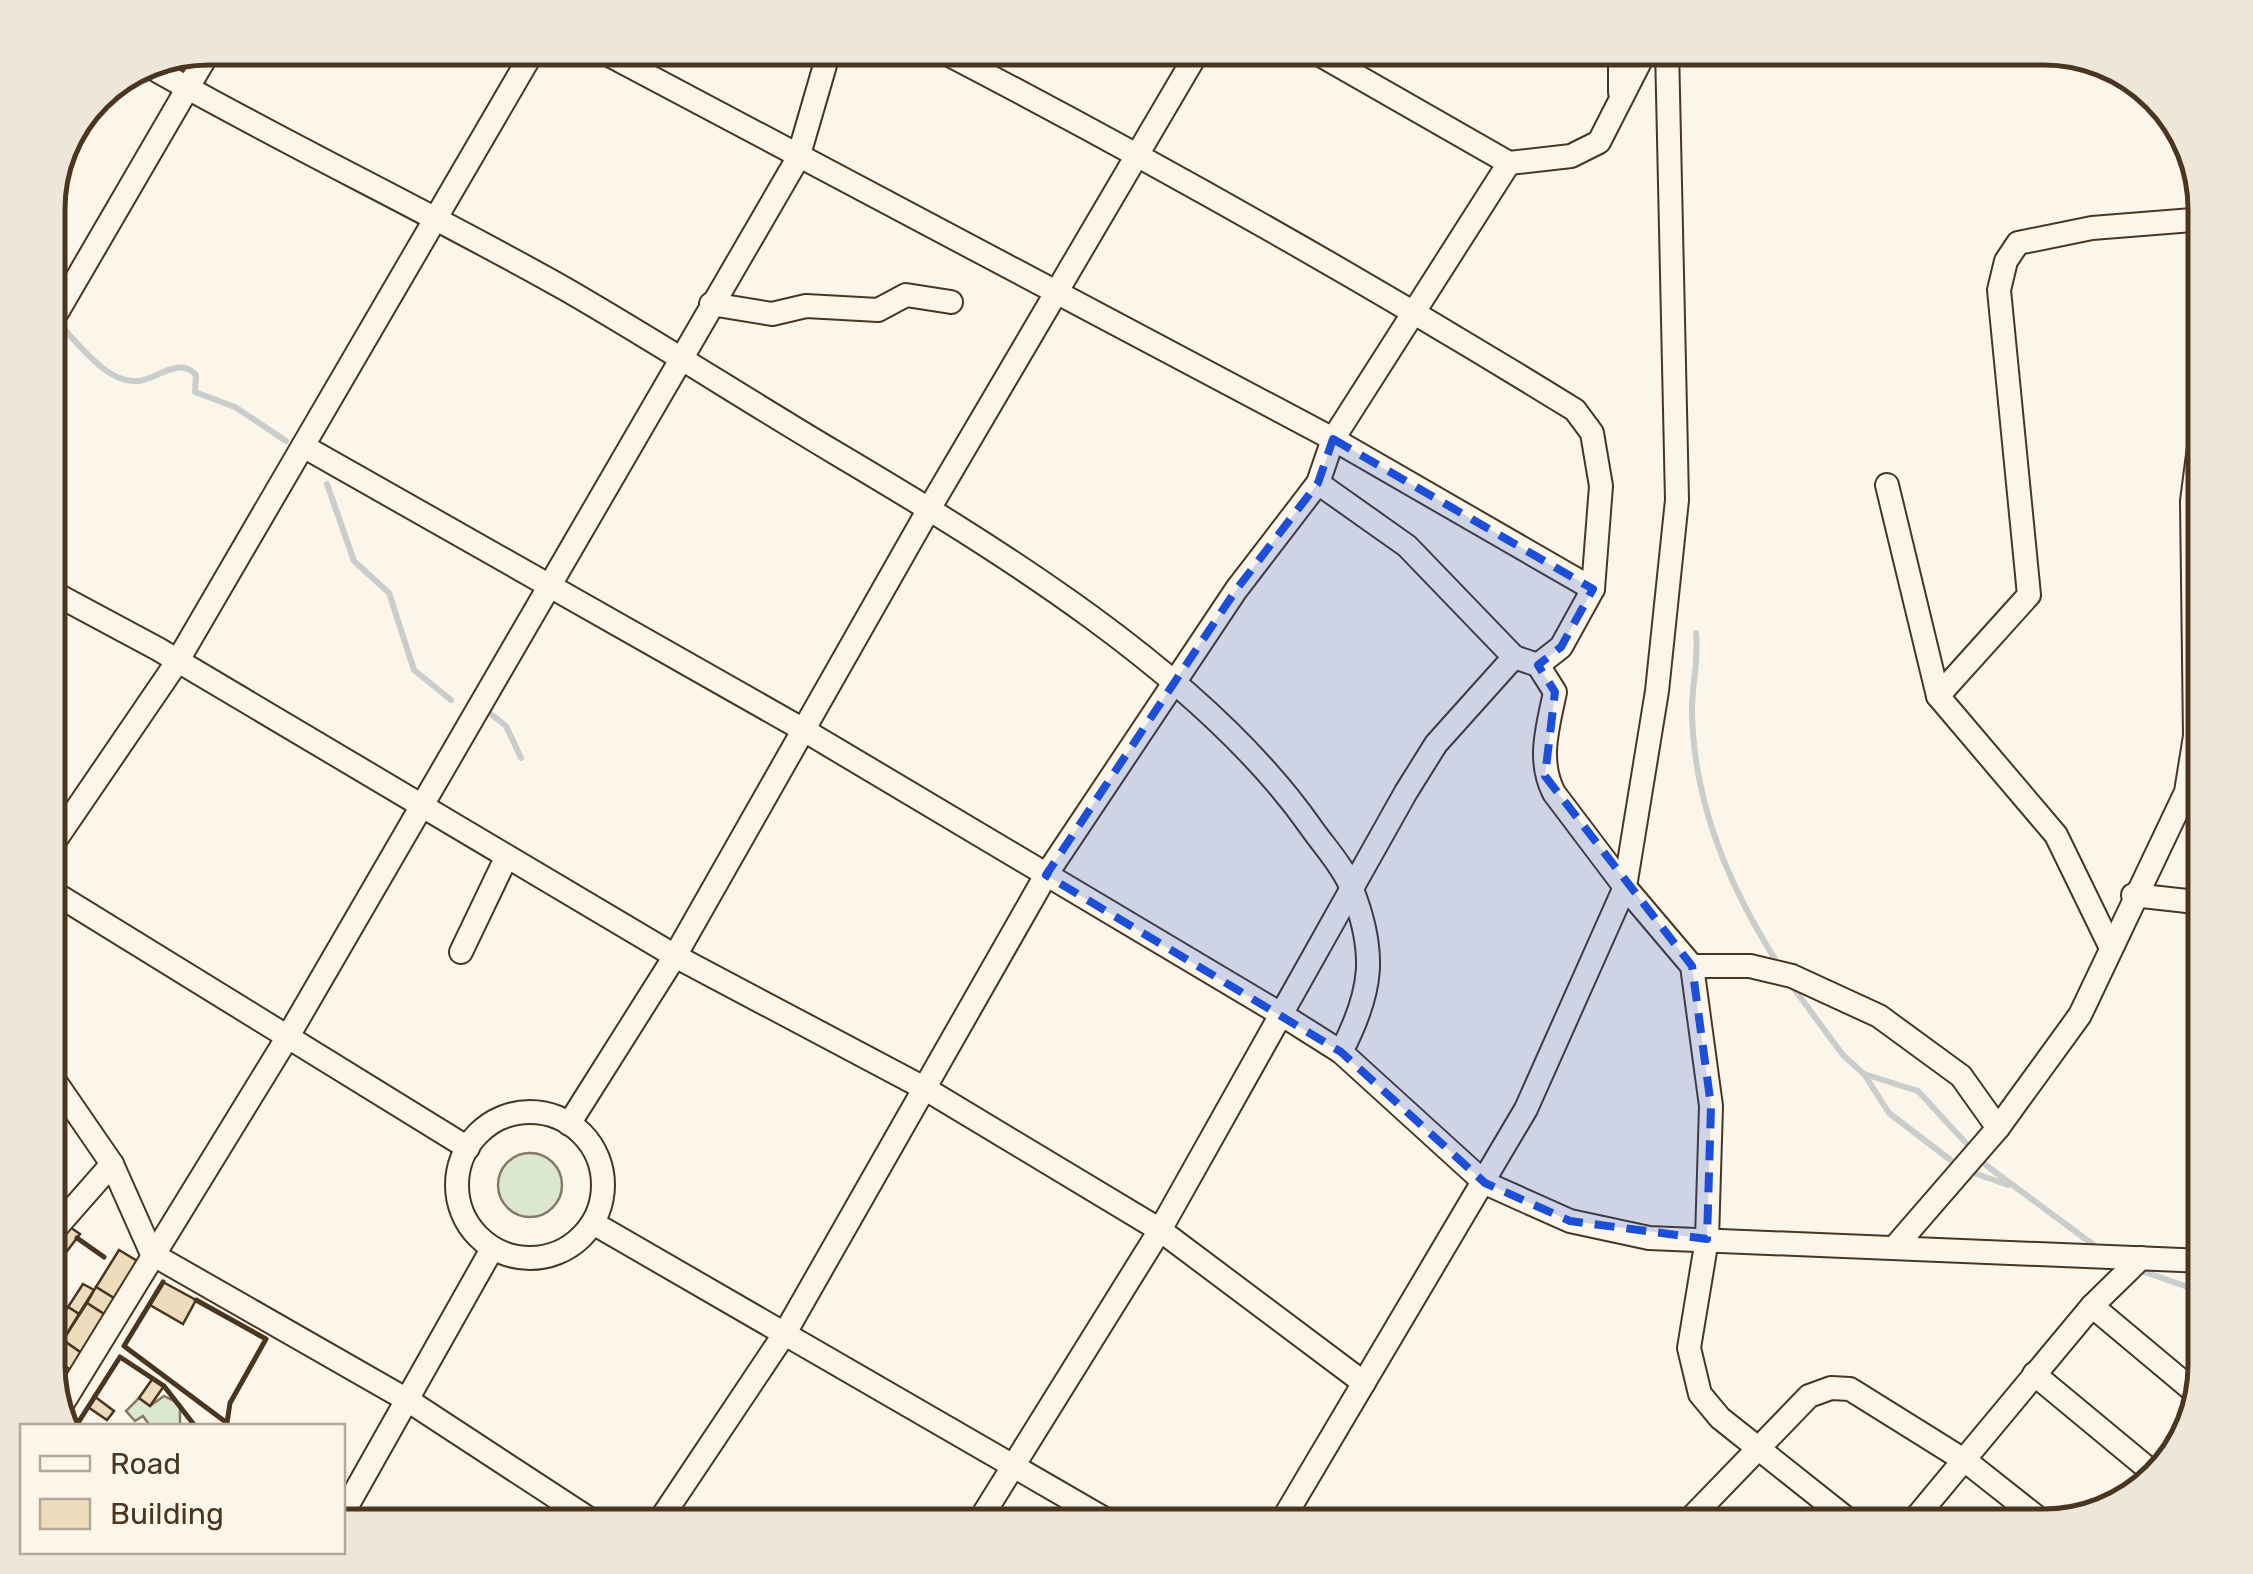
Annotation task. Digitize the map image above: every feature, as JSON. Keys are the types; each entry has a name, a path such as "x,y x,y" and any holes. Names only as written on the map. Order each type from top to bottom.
{"street":[{"path":"65,827 177,662 525,65"},
{"path":"627,65 1333,439 1594,588"},
{"path":"68,1393 287,1038 798,158 825,65"},
{"path":"968,65 1138,154 1415,311 1576,410 1592,433 1601,486 1594,588 1560,647 1538,665"},
{"path":"569,1124 675,956 928,509 1190,65"},
{"path":"1338,65 1508,163 1572,156 1599,142 1637,65"},
{"path":"1620,65 1620,95"},
{"path":"1288,1509 1485,1184 1526,1109 1625,887 1659,675 1678,500 1667,65"},
{"path":"65,299 201,66"},
{"path":"162,74 571,292 928,509 1078,608 1174,686 1231,734 1283,789 1351,885 1371,974 1359,1019 1341,1052"},
{"path":"667,1509 785,1333 1046,876 1236,590 1318,482 1333,439 1508,163"},
{"path":"1938,696 2029,595 1999,290 2006,261 2018,244 2092,228 2188,220"},
{"path":"711,304 772,314 806,306 878,310 906,295 951,302"},
{"path":"302,446 802,729 1284,1016 1341,1052 1485,1184 1570,1221 1649,1238 2188,1261"},
{"path":"1318,482 1407,546 1514,658 1538,665 1555,692 1544,756 1545,776 1625,887 1692,966 1711,1106 1707,1240 1689,1348 1700,1394 1720,1418 1835,1509"},
{"path":"1887,485 1938,696 2056,835 2112,948"},
{"path":"65,599 675,956 924,1088 1160,1230 1364,1383"},
{"path":"987,1509 1160,1230 1284,1016 1351,885 1436,744 1514,658"},
{"path":"1894,1248 1998,1128 2080,1016 2133,895 2186,792 2188,780"},
{"path":"461,952 506,858"},
{"path":"2133,895 2188,901"},
{"path":"65,900 468,1148"},
{"path":"1692,966 1750,966 1792,976 1879,1016 1961,1076 1998,1128"},
{"path":"65,1095 112,1164 152,1254 409,1401 574,1509"},
{"path":"524,1112 547,1114 569,1124 586,1137 598,1157 602,1202 593,1223 578,1241 536,1259 492,1248 475,1234 457,1192 459,1169 468,1148 502,1118 524,1112"},
{"path":"65,1217 112,1164"},
{"path":"593,1223 1087,1509"},
{"path":"346,1509 492,1248"},
{"path":"1924,1509 2092,1306 2141,1258"},
{"path":"2092,1306 2187,1384"},
{"path":"2034,1374 2146,1466"},
{"path":"1706,1509 1810,1396 1832,1388 1850,1389 1966,1462 2026,1509"}],"highlighted area":[{"path":"1333,439 1593,589 1561,647 1538,665 1555,692 1545,776 1692,966 1711,1106 1707,1239 1570,1221 1485,1183 1341,1052 1046,875 1236,590 1318,483"}],"green space":[{"path":"530,1153 553,1162 562,1185 553,1208 530,1217 507,1208 498,1185 507,1162"},
{"path":"164,1396 180,1404 180,1424 149,1424 143,1416 135,1421 126,1411 139,1398 150,1406"}],"building":[{"path":"67,1225 80,1234 65,1254"},
{"path":"119,1250 139,1262 117,1300 96,1287"},
{"path":"163,1282 196,1300 183,1324 150,1305"},
{"path":"83,1284 94,1290 79,1314 68,1307"},
{"path":"96,1287 117,1300 107,1316 87,1303"},
{"path":"87,1303 107,1316 83,1354 65,1341"},
{"path":"68,1307 79,1314 65,1337"},
{"path":"65,1342 83,1354 72,1371 65,1366"},
{"path":"153,1378 164,1386 150,1406 139,1398"},
{"path":"94,1396 114,1411 107,1420 88,1407"}],"waterway":[{"path":"65,330 104,369 126,380 138,381 175,368 189,370 196,375 195,392 235,407 286,441"},
{"path":"327,484 354,561 389,593 414,670 451,700"},
{"path":"1696,633 1694,745 1707,812 1730,876 1780,967"},
{"path":"491,714 506,726 521,758"},
{"path":"1792,986 1843,1055 1864,1074 1918,1091 1987,1166 2099,1249"},
{"path":"1864,1074 1889,1113 1957,1165"},
{"path":"1968,1171 2008,1185"},
{"path":"2136,1269 2188,1287"}],"wall":[{"path":"77,1238 104,1257"},
{"path":"163,1282 124,1346 227,1423 230,1403 266,1339 196,1300"},
{"path":"78,1423 120,1357 164,1386 193,1424"}]}
